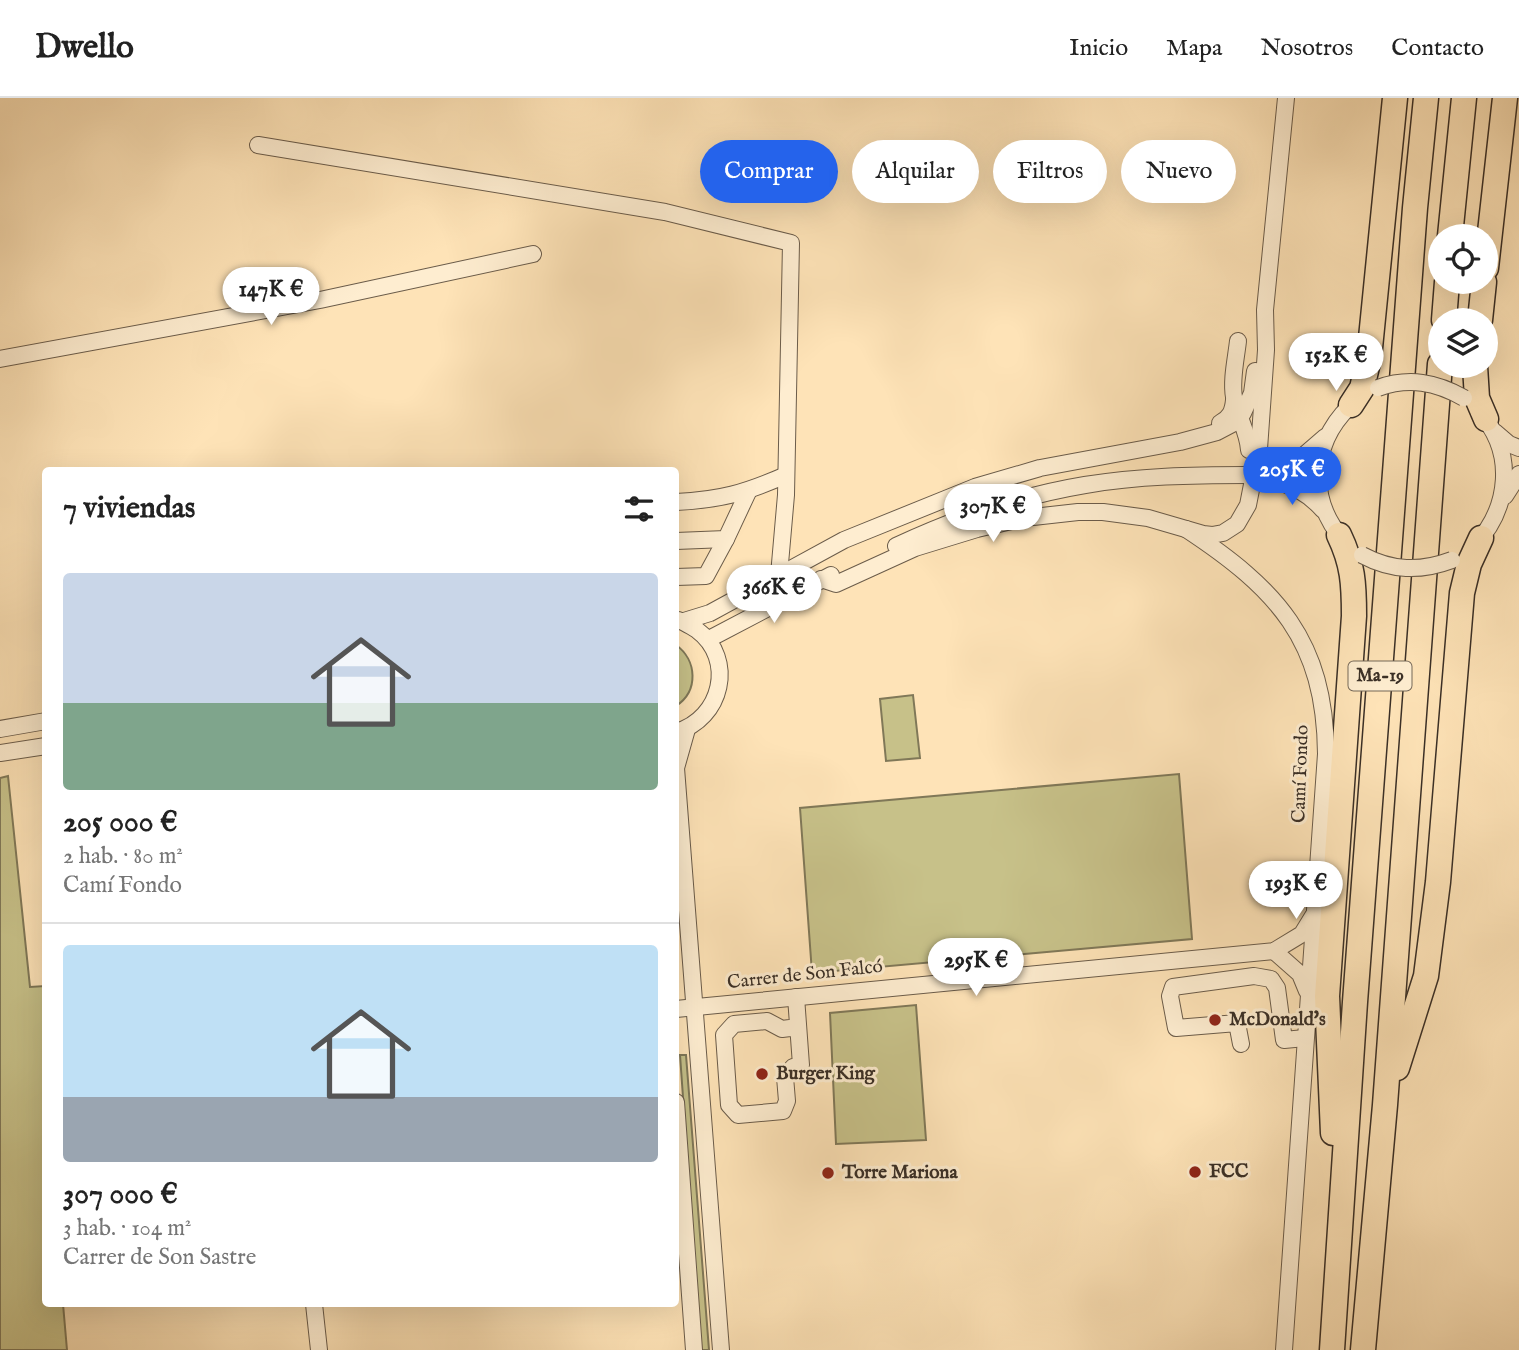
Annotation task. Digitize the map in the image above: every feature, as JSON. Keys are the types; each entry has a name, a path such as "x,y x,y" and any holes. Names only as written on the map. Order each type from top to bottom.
{"highway":[{"path":"1351,405 1362,388 1369,358 1395,98"},
{"name":"Ma-19","path":"1332,1350 1355,1002 1414,221 1426,98"},
{"path":"1451,224 1464,98"},
{"path":"1491,224 1505,98"},
{"name":"Ma-19","path":"1363,1350 1385,1105 1439,378"},
{"path":"1476,378 1477,398 1489,424"},
{"path":"1339,535 1350,563 1354,603 1327,996 1339,1254"},
{"path":"1385,1105 1426,976 1438,882 1462,593 1469,564 1481,538"}],"street":[{"path":"680,620 710,614 844,541 964,491 1040,468 1180,442 1217,432 1240,417 1248,404 1254,385 1265,310 1286,98"},
{"path":"258,145 665,212 792,243 786,475 779,575"},
{"path":"0,359 320,300 533,254"},
{"path":"821,579 836,584 915,548 985,527 1034,516 1103,512 1148,517 1212,535 1230,529 1244,516 1260,436 1266,350 1265,310"},
{"path":"1238,341 1233,390 1234,400 1248,436 1250,492"},
{"path":"1326,513 1318,479 1321,452 1327,435 1334,422 1351,405 1378,388 1405,382 1422,382 1442,387 1464,398 1502,439 1519,448"},
{"path":"1110,455 1146,441 1216,425 1228,418 1234,400"},
{"path":"1489,424 1504,465 1502,501"},
{"path":"1217,432 1235,432 1242,436 1249,450"},
{"path":"709,639 821,579 935,527 1027,497 1100,483 1273,474 1303,456 1327,435"},
{"path":"1273,474 1311,496 1326,513 1339,535 1362,555 1380,564 1405,569 1423,569 1452,560 1468,551 1494,519 1519,474"},
{"path":"679,502 712,500 748,492 786,475"},
{"path":"679,577 706,576 748,492"},
{"name":"Camí Fondo","path":"1186,529 1239,565 1271,596 1299,636 1314,672 1324,720 1326,754 1284,1350"},
{"path":"679,541 726,539"},
{"path":"680,620 709,639 719,665 720,684 714,702 702,718 681,731"},
{"path":"0,729 42,722"},
{"path":"0,753 42,747"},
{"path":"679,808 721,1350"},
{"path":"1308,1000 1302,978 1274,951 1303,934 1316,908"},
{"name":"Carrer de Son Falcó","path":"679,1009 1274,951"},
{"path":"1241,1044 1237,1023 1176,1028 1170,996 1173,987 1254,976 1271,979 1277,988 1284,1040 1305,1038"},
{"path":"796,998 801,1065 793,1067 785,1077 788,1101 783,1111 738,1115 729,1105 724,1034 734,1024 767,1021 782,1029 798,1027"},
{"path":"679,1143 694,1350"},
{"path":"314,1307 319,1350"}],"shaded area":[{"path":"679,648 688,659 692,676 689,692 679,703"},
{"path":"913,695 920,758 886,761 880,699"},
{"path":"1179,774 1192,939 812,973 800,808"},
{"path":"8,776 30,987 42,986 42,1307 63,1307 67,1350 0,1350 0,778"},
{"path":"916,1005 926,1140 836,1144 830,1013"},
{"path":"680,1055 686,1055 709,1350 701,1350"}],"place":[{"name":"McDonald's","path":"1215,1020"},
{"name":"Burger King","path":"762,1074"},
{"name":"FCC","path":"1195,1172"},
{"name":"Torre Mariona","path":"828,1173"}]}
